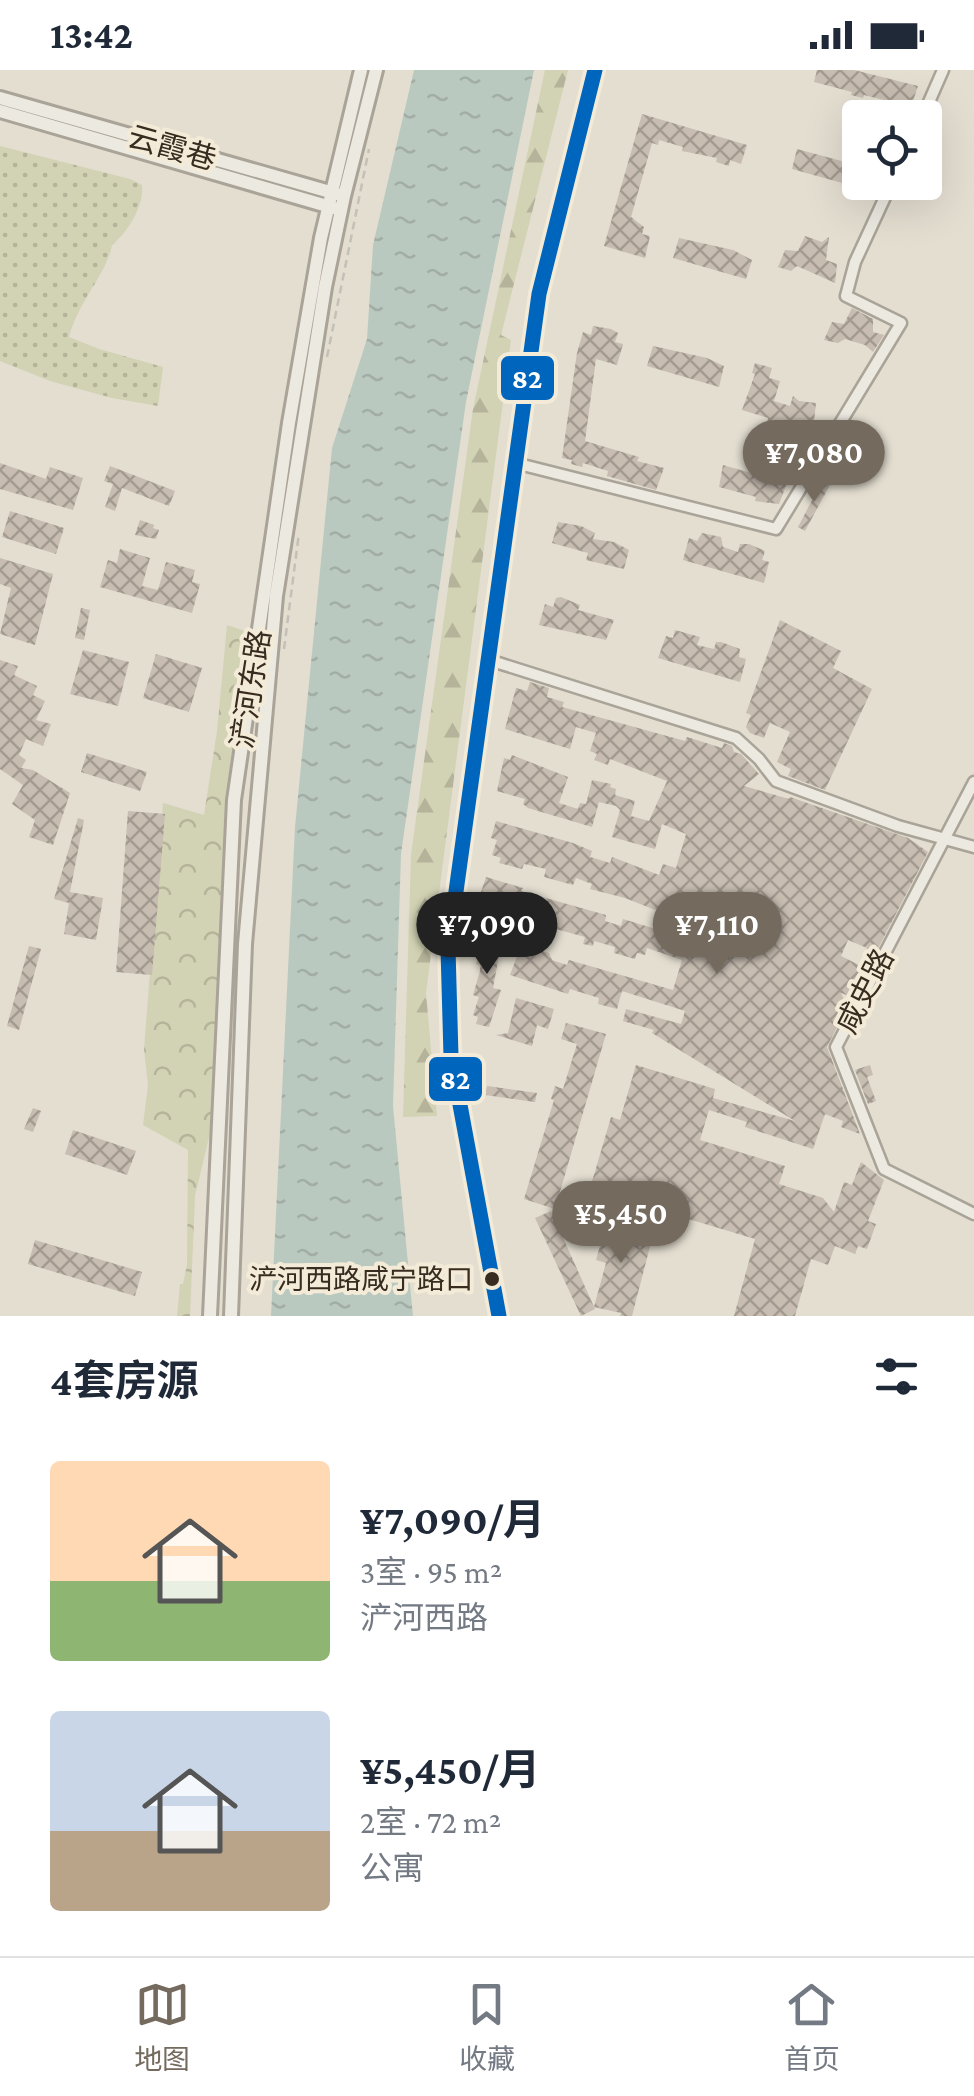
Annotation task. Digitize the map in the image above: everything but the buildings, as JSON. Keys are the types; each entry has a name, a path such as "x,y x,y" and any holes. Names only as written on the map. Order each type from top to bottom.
{"street":[{"name":"浐河东路","path":"210,1316 234,800 289,423 361,70"},
{"name":"浐河东路","path":"230,1316 243,979 266,688 336,201 376,70"},
{"path":"499,1316 450,1056 448,949 539,294 595,70"},
{"path":"930,100 944,70"},
{"name":"云霞巷","path":"0,98 336,201"},
{"name":"云霞巷","path":"0,111 336,201"},
{"path":"515,463 776,529 902,323 846,296 855,262 884,200"},
{"path":"489,660 736,738 776,782 898,826 974,847"},
{"name":"咸史路","path":"974,782 836,1048 884,1169 974,1214"}],"path":[{"path":"325,366 370,146"},
{"path":"284,652 301,518"}],"green space":[{"path":"545,70 568,70 501,335 511,340 426,993 437,1116 403,1117 411,855 473,409"},
{"path":"0,146 142,185 134,218 112,245 69,337 163,367 158,406 50,381 0,361"},
{"path":"227,625 251,633 231,790 211,1129 195,1196 190,1316 177,1316 180,1284 187,1265 188,1150 143,1125 148,1085 144,1049 163,803 204,815"}],"water":[{"path":"414,70 534,70 466,402 401,854 393,1106 413,1316 271,1316 295,827 332,448 367,339 373,245"}],"transit line":[{"name":"82","path":"499,1316 451,1056 448,949 539,294 595,70"}],"place":[{"name":"浐河西路咸宁路口","path":"492,1279"}]}
